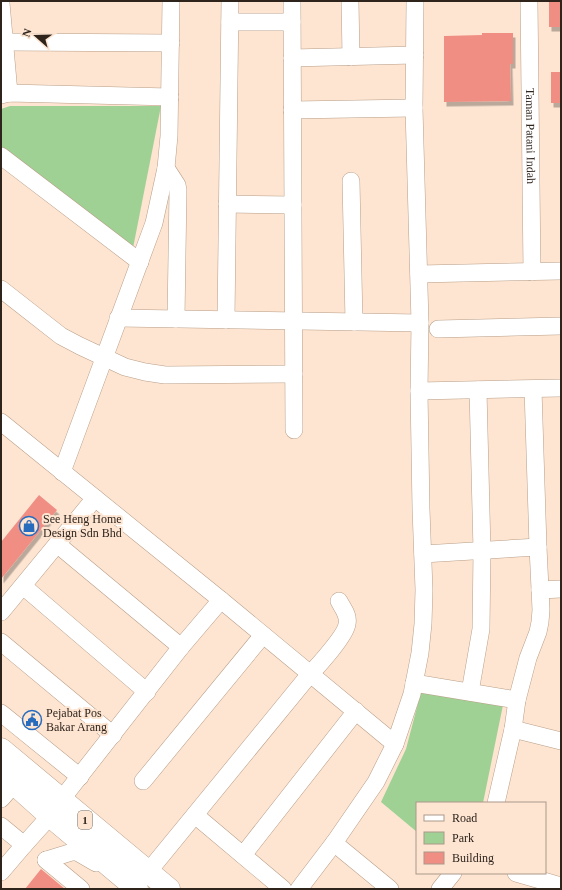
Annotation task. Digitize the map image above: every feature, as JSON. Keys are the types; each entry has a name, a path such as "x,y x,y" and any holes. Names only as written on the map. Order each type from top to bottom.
{"main road":[{"name":"1","path":"1,749 119,875 143,880 169,889"},
{"name":"1","path":"5,785 56,808 143,880"}],"street":[{"path":"62,472 154,223 166,168 169,136 171,1"},
{"path":"226,320 230,1"},
{"path":"292,1 294,430"},
{"path":"350,1 351,57"},
{"path":"304,887 373,787 395,744 412,694 420,653 424,590 419,391 419,274 414,108 415,1"},
{"name":"Taman Patani Indah","path":"529,1 532,272"},
{"path":"1,3 4,42 5,94 170,97"},
{"path":"230,22 292,22"},
{"path":"4,42 171,43"},
{"path":"292,58 415,55"},
{"path":"292,110 414,108"},
{"path":"1,156 140,262"},
{"path":"166,168 177,184 178,190 176,319"},
{"path":"351,181 354,322"},
{"path":"227,204 293,205"},
{"path":"419,274 561,271"},
{"path":"1,289 61,336 125,367 165,375 294,374"},
{"path":"118,318 420,323"},
{"path":"438,329 561,326"},
{"path":"419,391 561,388"},
{"path":"496,802 528,658 538,632 540,622 541,610 533,389"},
{"path":"470,692 481,629 482,551 478,390"},
{"path":"1,422 221,600 395,744"},
{"path":"1,612 95,498"},
{"path":"57,544 181,647"},
{"path":"423,554 538,547"},
{"path":"23,586 147,692"},
{"path":"540,590 561,589"},
{"path":"1,872 56,808 181,647 221,600"},
{"path":"143,880 310,674 325,659 347,626 347,615 339,601"},
{"path":"143,781 263,635"},
{"path":"1,642 113,735"},
{"path":"414,683 518,700"},
{"path":"243,855 356,711"},
{"path":"1,713 80,777"},
{"path":"513,729 561,741"},
{"path":"195,815 283,889"},
{"path":"1,826 24,846"},
{"path":"334,843 390,889"},
{"path":"81,889 46,860 67,853 76,852 119,875"},
{"path":"440,889 452,874"},
{"path":"519,874 561,886"}],"green space":[{"path":"10,106 161,106 133,248 1,149 1,109"},
{"path":"421,692 503,705 483,802 416,802 416,831 381,802 406,749"}],"building":[{"path":"549,1 561,1 561,27 549,27"},
{"path":"482,33 513,33 513,64 510,64 511,101 444,102 444,36 482,35"},
{"path":"551,72 561,72 561,103 551,103"},
{"name":"See Heng Home Design Sdn Bhd","path":"39,495 57,510 1,579 1,542"},
{"path":"41,869 65,889 25,889"}],"place":[{"name":"See Heng Home Design Sdn Bhd","path":"29,526"},
{"name":"Pejabat Pos Bakar Arang","path":"32,720"}]}
